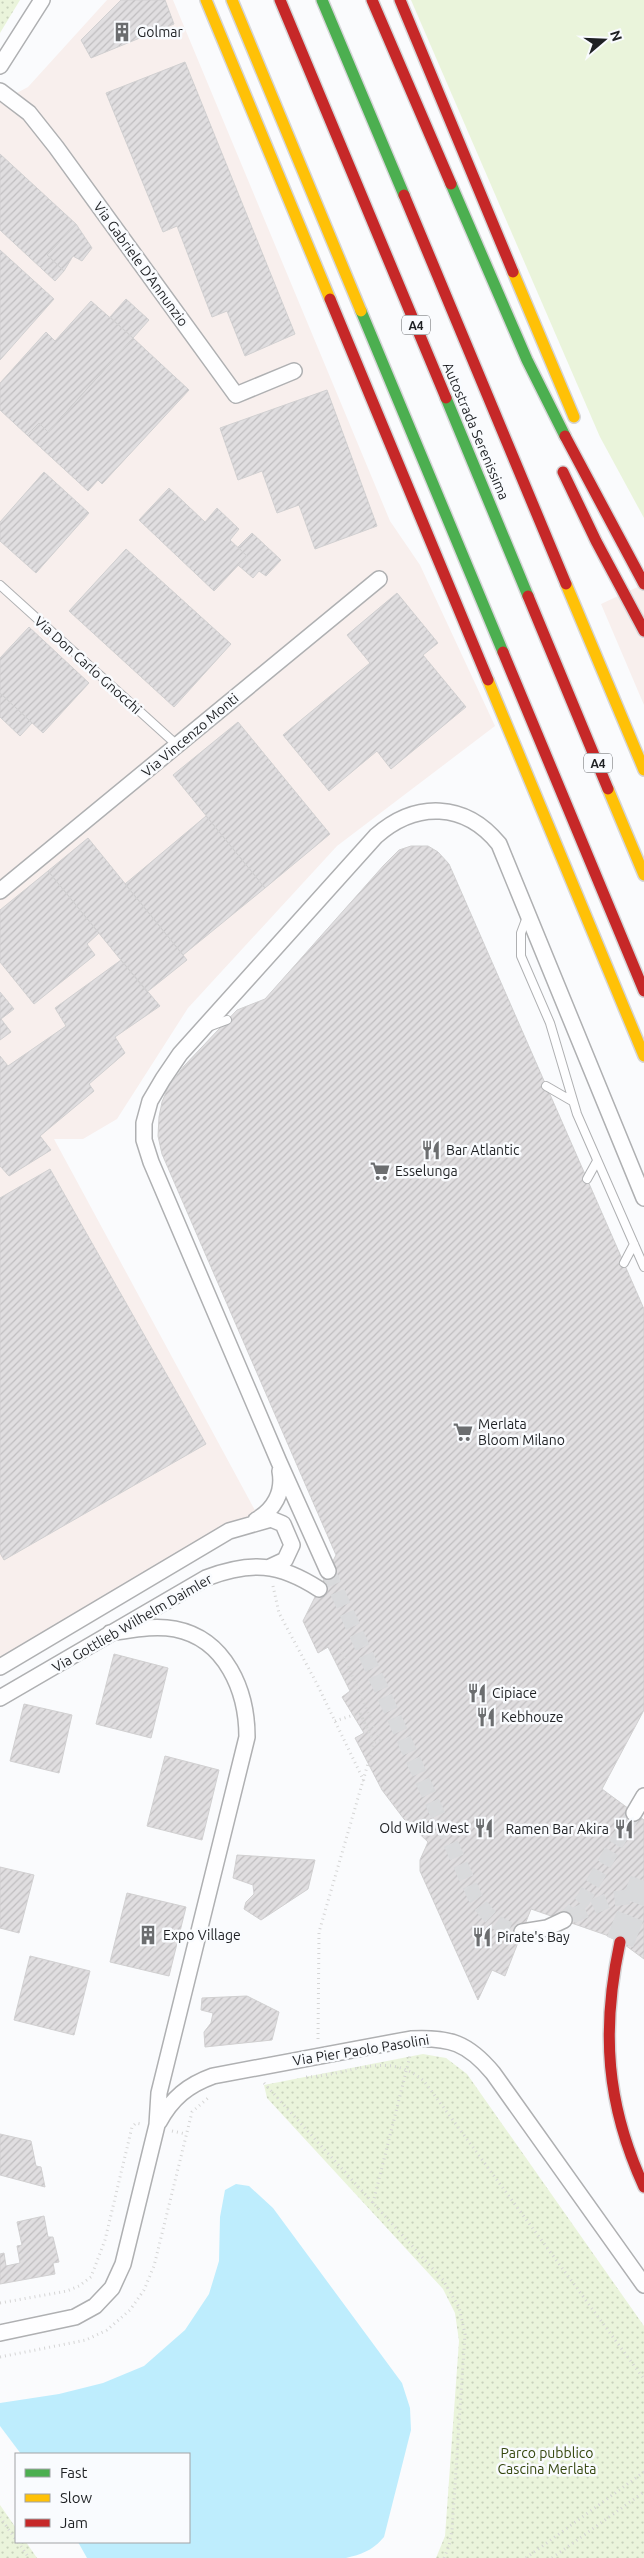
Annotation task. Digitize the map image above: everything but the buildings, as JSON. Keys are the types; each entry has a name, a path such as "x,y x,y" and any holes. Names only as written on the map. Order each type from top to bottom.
{"highway":[{"path":"194,0 206,30 271,156"},
{"path":"206,0 644,1056"},
{"path":"232,0 644,991"},
{"name":"Autostrada Serenissima","path":"280,0 644,875"},
{"name":"Autostrada Serenissima","path":"322,0 644,770"},
{"path":"372,0 430,138 555,418 644,584"},
{"path":"400,0 578,428"},
{"path":"430,138 479,271 528,388"},
{"path":"558,460 596,541 644,631"},
{"path":"597,470 619,521 644,565"},
{"path":"620,1942 608,2002 607,2056 616,2116 635,2171 644,2188"}],"street":[{"path":"0,66 42,0"},
{"name":"Via Gabriele D'Annunzio","path":"0,91 29,114 56,147 236,395 294,371"},
{"name":"Via Vincenzo Monti","path":"0,891 379,578"},
{"path":"328,1571 279,1462 151,1162 144,1140 144,1123 150,1101 180,1054 376,836 390,824 405,816 440,810 474,820 499,844 644,1198"},
{"path":"243,1527 260,1517 275,1503 281,1487 279,1462"},
{"path":"243,1527 271,1519 283,1524 288,1530 292,1545 290,1552 271,1572"},
{"name":"Via Gottlieb Wilhelm Daimler","path":"0,1667 229,1531 243,1527"},
{"name":"Via Gottlieb Wilhelm Daimler","path":"0,1698 206,1578 241,1568 271,1572"},
{"path":"271,1572 301,1577 319,1589"},
{"name":"Via Pier Paolo Pasolini","path":"0,2332 75,2317 95,2306 112,2288 123,2264 151,2125 247,1737 247,1716 243,1694 234,1674 202,1641 176,1629 154,1627 110,1633"},
{"path":"634,1813 644,1796"},
{"path":"522,1932 547,1928 564,1920"},
{"name":"Via Pier Paolo Pasolini","path":"151,2125 181,2093 196,2082 213,2076 411,2039 434,2038 458,2043 478,2055 493,2073 644,2286"}],"lane":[{"name":"Via Don Carlo Gnocchi","path":"0,585 177,745"},
{"path":"528,914 521,933 521,956 550,1023 572,1101 644,1267"},
{"path":"202,1030 227,1020"},
{"path":"546,1086 572,1101"},
{"path":"587,1179 597,1161"},
{"path":"624,1263 634,1244"}],"path":[{"path":"271,1572 279,1613 335,1721 364,1782"},
{"path":"340,1648 380,1740 374,1743"},
{"path":"318,2039 319,1932 374,1743 360,1713 335,1721"},
{"path":"373,2204 412,2050"},
{"path":"303,2077 318,2077 383,2064 407,2069 424,2081 644,2379"},
{"path":"263,2078 264,2083 443,2280 453,2293 463,2319 465,2334 452,2530 449,2546 444,2558"},
{"path":"254,2085 273,2081"},
{"path":"186,2134 192,2112 199,2104 213,2096"},
{"path":"0,2303 72,2289 91,2277 105,2240 132,2127 136,2123 151,2125"},
{"path":"526,2558 644,2472"},
{"path":"552,2558 644,2492"},
{"path":"0,2517 15,2538"},
{"path":"18,2543 29,2558"}],"shaded area":[{"path":"107,0 173,0 390,521 420,565 495,726 337,846 188,1008 117,1119 83,1139 54,1139 258,1516 0,1660 0,102 28,87"},
{"path":"644,584 644,705 601,604"}],"green space":[{"path":"0,0 20,0 0,33"},
{"path":"411,0 644,0 644,518 600,437"},
{"name":"Parco pubblico Cascina Merlata","path":"423,2054 446,2058 467,2074 644,2326 644,2558 436,2558 445,2536 459,2341 455,2313 443,2289 267,2098 264,2085"},
{"path":"0,2505 15,2527 15,2543 27,2543 37,2558 0,2558"}],"water":[{"path":"236,2184 249,2186 273,2208 402,2383 410,2408 411,2430 384,2537 367,2551 346,2558 87,2558 79,2543 190,2543 190,2453 20,2453 0,2426 0,2403 59,2394 103,2383 144,2366 185,2330 209,2294 219,2261 220,2217 225,2190"}],"tunnel":[{"path":"328,1571 475,1897 500,1925 522,1932"},
{"path":"564,1920 583,1900 634,1813"},
{"path":"620,1942 644,1881"},
{"path":"572,1916 611,1899 644,1895"}],"traffic: fast":[{"path":"322,0 404,195"},
{"path":"451,184 527,360 565,436"},
{"path":"361,311 503,652"},
{"path":"446,398 528,596"}],"traffic: slow":[{"path":"206,0 330,299"},
{"path":"232,0 361,311"},
{"path":"513,272 574,417"},
{"path":"566,584 644,770"},
{"path":"488,680 644,1056"},
{"path":"608,789 644,875"}],"traffic: jam":[{"path":"280,0 446,398"},
{"path":"372,0 451,184"},
{"path":"400,0 513,272"},
{"path":"404,195 566,584"},
{"path":"330,299 488,680"},
{"path":"565,436 644,584"},
{"path":"563,472 596,541 644,631"},
{"path":"528,596 608,789"},
{"path":"503,652 644,991"},
{"path":"620,1942 610,2006 609,2037 611,2067 622,2126 631,2156 644,2187"}],"place":[{"name":"Golmar","path":"122,32"},
{"name":"Bar Atlantic","path":"431,1150"},
{"name":"Esselunga","path":"380,1171"},
{"name":"Merlata Bloom Milano","path":"463,1432"},
{"name":"Cipiace","path":"477,1693"},
{"name":"Kebhouze","path":"486,1717"},
{"name":"Old Wild West","path":"484,1828"},
{"name":"Ramen Bar Akira","path":"624,1829"},
{"name":"Expo Village","path":"148,1935"},
{"name":"Pirate's Bay","path":"482,1937"}]}
